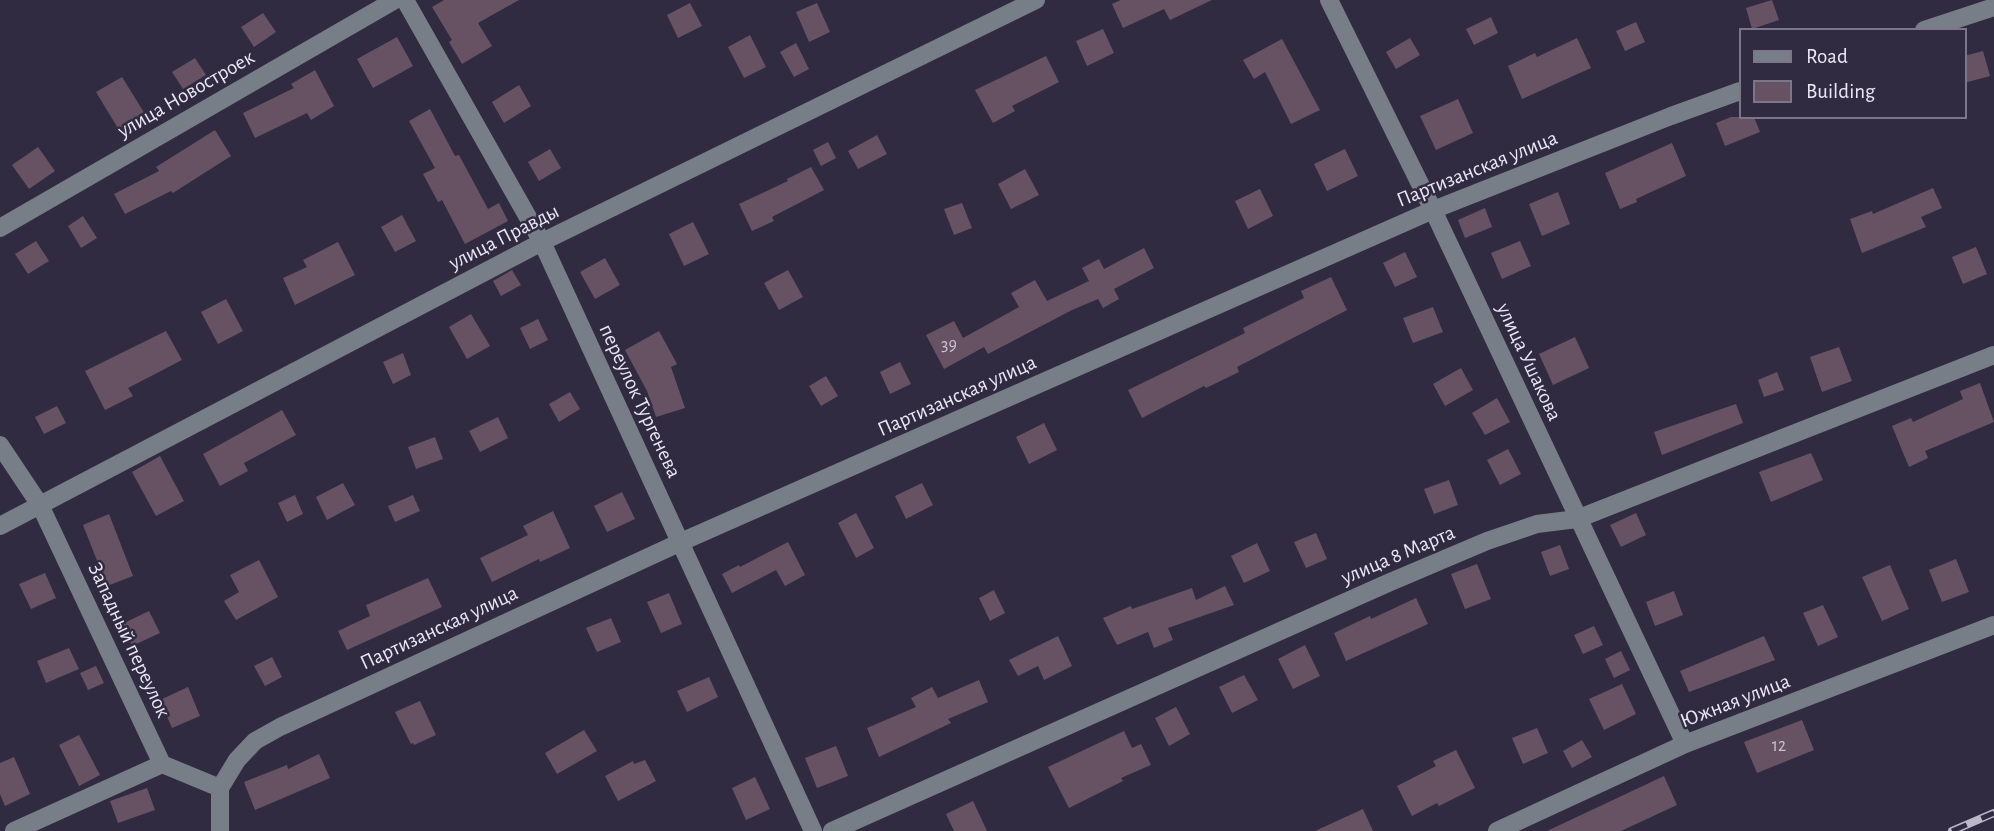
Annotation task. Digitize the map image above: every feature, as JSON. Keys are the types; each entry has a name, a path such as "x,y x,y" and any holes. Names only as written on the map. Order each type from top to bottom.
{"street":[{"name":"улица Новостроек","path":"0,228 395,0"},
{"name":"переулок Тургенева","path":"405,0 542,242 813,831"},
{"name":"улица Правды","path":"0,526 542,242 1036,0"},
{"name":"улица Ушакова","path":"1329,0 1433,210 1685,744"},
{"path":"1930,28 1994,7"},
{"name":"Партизанская улица","path":"220,788 236,761 255,741 279,727 681,542 1433,210 1738,92"},
{"name":"улица 8 Марта","path":"832,831 1388,583 1524,528 1577,519 1994,355"},
{"name":"Западный переулок","path":"0,445 40,505 162,764"},
{"name":"Южная улица","path":"1497,831 1685,744 1994,625"},
{"path":"14,831 162,764 220,788 220,831"}],"building":[{"path":"444,0 519,0 478,23 492,46 462,64 449,42 452,40 432,7"},
{"path":"1121,0 1212,0 1170,20 1164,9 1123,28 1112,4"},
{"path":"1772,0 1779,20 1752,28 1746,8"},
{"path":"690,3 702,26 678,38 667,15"},
{"path":"817,3 830,32 809,42 796,12"},
{"path":"263,13 276,32 254,47 241,27"},
{"path":"1491,17 1498,33 1474,45 1466,29"},
{"path":"1636,22 1645,42 1625,51 1616,31"},
{"path":"1103,29 1114,53 1087,66 1076,41"},
{"path":"750,35 766,67 744,78 728,47"},
{"path":"397,37 413,66 373,88 357,59"},
{"path":"1410,38 1420,55 1396,69 1386,52"},
{"path":"1577,38 1591,68 1522,99 1508,66 1535,53 1537,57"},
{"path":"1282,39 1320,110 1291,124 1265,72 1254,79 1243,60"},
{"path":"796,43 809,69 794,77 780,52"},
{"path":"1983,51 1990,76 1966,82 1966,55"},
{"path":"1046,56 1059,82 1012,106 1015,111 993,123 975,90"},
{"path":"195,58 206,75 183,89 172,72"},
{"path":"315,70 334,106 311,120 307,113 255,138 243,113 294,88 291,84"},
{"path":"122,77 145,114 119,130 96,92"},
{"path":"519,85 531,106 504,123 492,102"},
{"path":"1458,99 1473,133 1436,150 1420,116"},
{"path":"430,109 488,209 499,203 508,221 465,244 442,200 438,202 423,174 435,168 409,121"},
{"path":"1731,117 1755,119 1760,132 1725,146 1716,123"},
{"path":"215,130 231,156 173,193 171,191 125,214 114,194 159,171 156,167"},
{"path":"877,135 887,154 858,169 848,151"},
{"path":"828,142 836,158 821,166 813,150"},
{"path":"1672,143 1686,176 1620,209 1605,173"},
{"path":"38,147 55,171 29,189 12,165"},
{"path":"550,149 561,168 539,181 528,162"},
{"path":"1345,149 1358,176 1327,191 1314,164"},
{"path":"811,167 824,190 772,217 774,221 752,231 739,204"},
{"path":"1025,169 1039,195 1011,209 998,184"},
{"path":"1933,188 1942,208 1921,217 1926,227 1862,253 1850,219 1872,211 1873,214"},
{"path":"1260,189 1273,216 1248,229 1235,201"},
{"path":"1558,192 1570,224 1542,236 1529,204"},
{"path":"962,203 972,228 954,235 944,209"},
{"path":"1485,208 1492,227 1465,238 1458,220"},
{"path":"402,215 416,241 395,252 381,227"},
{"path":"83,216 97,238 81,248 68,226"},
{"path":"693,222 709,254 684,266 669,234"},
{"path":"36,241 49,261 28,274 15,254"},
{"path":"1520,241 1531,266 1502,279 1491,253"},
{"path":"338,242 355,275 295,305 283,278 307,267 303,260"},
{"path":"1976,247 1987,274 1963,284 1952,257"},
{"path":"1144,248 1154,268 1114,289 1119,299 1103,308 1098,299 988,354 984,347 944,369 926,335 954,321 963,338 1019,307 1011,293 1035,280 1047,301 1089,281 1082,268 1099,259 1104,269"},
{"path":"1405,252 1417,277 1395,287 1383,263"},
{"path":"605,258 620,285 595,299 580,272"},
{"path":"512,270 521,285 501,296 493,281"},
{"path":"788,270 803,297 779,310 764,283"},
{"path":"1331,277 1347,310 1237,367 1239,372 1206,388 1204,386 1142,418 1128,390 1245,333 1243,328 1304,298 1301,291"},
{"path":"226,299 243,331 218,344 201,312"},
{"path":"1433,307 1443,332 1413,343 1403,318"},
{"path":"471,314 490,346 467,359 449,327"},
{"path":"538,319 548,340 530,349 520,328"},
{"path":"166,331 182,360 128,388 133,396 105,410 85,371"},
{"path":"659,331 677,364 671,367 685,408 656,417 647,391 625,350"},
{"path":"1575,337 1589,368 1553,385 1539,354"},
{"path":"1839,347 1852,381 1822,392 1810,357"},
{"path":"403,353 411,375 393,384 383,362"},
{"path":"900,362 911,384 890,394 880,372"},
{"path":"1461,368 1473,390 1445,406 1433,384"},
{"path":"1777,372 1784,390 1764,397 1758,380"},
{"path":"826,376 838,396 821,406 809,386"},
{"path":"1980,383 1994,422 1925,451 1928,458 1909,467 1892,426 1911,418 1913,422 1963,399 1960,391"},
{"path":"570,392 580,409 559,422 549,404"},
{"path":"1497,398 1510,422 1485,435 1472,413"},
{"path":"1736,404 1743,423 1662,455 1654,432"},
{"path":"57,406 66,423 44,434 35,417"},
{"path":"282,410 296,435 244,463 248,471 220,486 203,454"},
{"path":"498,417 508,438 480,452 469,431"},
{"path":"1044,423 1057,450 1029,464 1016,437"},
{"path":"435,437 443,459 416,469 408,447"},
{"path":"1508,449 1521,474 1500,485 1487,460"},
{"path":"1811,453 1823,480 1771,502 1759,472"},
{"path":"160,456 184,501 156,516 132,472"},
{"path":"1449,480 1458,505 1434,514 1424,489"},
{"path":"343,483 355,505 327,520 316,497"},
{"path":"922,483 933,505 906,519 895,496"},
{"path":"622,492 635,519 607,532 594,506"},
{"path":"295,495 303,514 287,522 278,503"},
{"path":"413,495 420,511 395,522 388,506"},
{"path":"553,511 570,548 540,562 539,559 492,582 480,558 528,535 523,526"},
{"path":"856,513 874,548 856,558 838,523"},
{"path":"1636,513 1646,535 1621,547 1610,525"},
{"path":"109,514 133,576 107,586 83,525"},
{"path":"1316,533 1327,559 1306,568 1294,542"},
{"path":"788,542 805,575 785,586 776,570 732,593 722,574"},
{"path":"1257,543 1270,571 1244,583 1231,556"},
{"path":"1560,545 1569,569 1550,576 1541,552"},
{"path":"1956,559 1969,592 1942,602 1929,570"},
{"path":"259,560 278,597 236,620 224,601 239,592 230,575"},
{"path":"1477,564 1491,599 1465,609 1451,574"},
{"path":"1890,565 1909,609 1882,621 1862,577"},
{"path":"45,573 56,598 31,609 19,584"},
{"path":"428,578 442,607 347,650 338,631 370,616 366,605"},
{"path":"1225,586 1234,605 1168,628 1173,640 1154,648 1148,632 1117,645 1103,618 1131,606 1132,609 1192,588 1196,600"},
{"path":"994,590 1005,613 990,621 979,598"},
{"path":"1674,591 1683,615 1655,626 1646,602"},
{"path":"669,593 682,624 661,633 647,602"},
{"path":"1416,598 1428,624 1346,661 1334,633"},
{"path":"1823,605 1838,637 1818,646 1803,613"},
{"path":"149,611 160,633 132,646 122,624"},
{"path":"611,618 621,642 597,652 586,628"},
{"path":"1594,626 1603,645 1583,654 1574,635"},
{"path":"1058,636 1072,666 1044,680 1038,666 1018,676 1009,660"},
{"path":"1764,636 1775,660 1689,692 1680,671"},
{"path":"1305,645 1320,676 1293,689 1278,659"},
{"path":"69,648 79,669 46,683 37,661"},
{"path":"1621,651 1630,670 1614,678 1605,659"},
{"path":"272,657 282,677 265,686 254,666"},
{"path":"96,666 104,683 88,690 80,673"},
{"path":"1244,675 1258,700 1232,713 1219,687"},
{"path":"709,677 718,697 687,712 677,691"},
{"path":"979,680 988,702 948,719 951,723 879,757 867,728 916,707 911,698 932,687 938,698"},
{"path":"1622,684 1636,714 1604,730 1589,699"},
{"path":"188,687 200,716 172,728 160,700"},
{"path":"420,701 436,735 414,745 411,744 395,712"},
{"path":"1176,707 1190,734 1169,746 1155,718"},
{"path":"1802,720 1814,750 1757,773 1744,742"},
{"path":"1537,728 1548,753 1523,764 1512,738"},
{"path":"584,730 597,751 557,774 545,753"},
{"path":"1124,731 1132,748 1141,744 1151,765 1121,778 1123,781 1069,808 1048,767"},
{"path":"79,735 100,775 79,786 59,745"},
{"path":"1582,740 1592,757 1572,768 1563,751"},
{"path":"836,746 848,776 817,788 805,758"},
{"path":"1456,750 1475,788 1412,816 1397,786 1436,766 1433,761"},
{"path":"319,754 330,778 255,810 244,782 287,765 288,769"},
{"path":"14,757 30,794 5,806 0,794 0,763"},
{"path":"645,760 656,781 618,801 605,776 633,761 634,764"},
{"path":"1664,776 1677,805 1621,831 1547,831"},
{"path":"755,777 770,809 746,820 732,788"},
{"path":"147,788 155,810 118,823 110,801"},
{"path":"973,801 987,831 954,831 946,814"},
{"path":"1363,809 1373,831 1315,831"}],"railway":[{"path":"1952,831 1994,813"}]}
